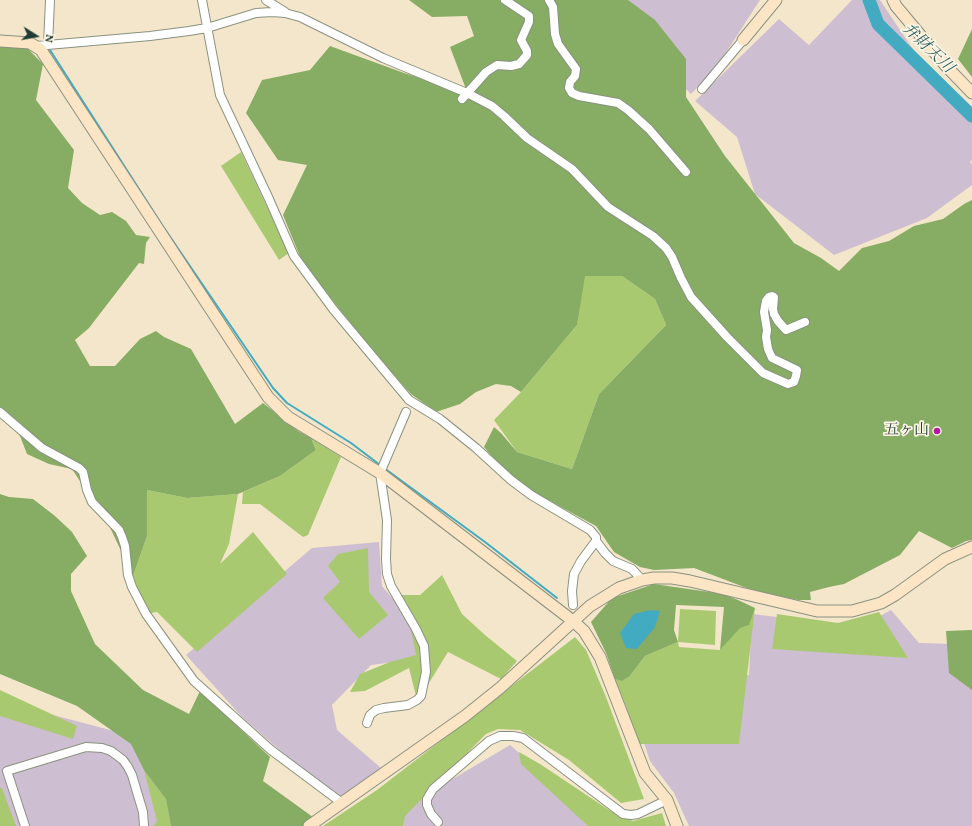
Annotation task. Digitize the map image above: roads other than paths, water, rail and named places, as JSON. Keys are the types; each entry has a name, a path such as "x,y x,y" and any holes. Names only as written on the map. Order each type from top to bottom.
{"street":[{"path":"48,45 50,0"},
{"path":"202,0 220,95 294,256 329,303 410,400 440,419 476,448 511,480 531,495 590,530 596,537 596,541 613,561 632,569 642,580"},
{"path":"266,0 285,13"},
{"path":"464,96 486,72 497,65 511,66 519,64 527,55 527,51 521,40 530,22 530,16 505,0"},
{"path":"549,0 553,7 555,34 558,44 576,69 575,76 570,82 569,88 572,93 579,96 618,103 649,129 686,172"},
{"path":"702,89 776,0"},
{"path":"893,0 896,6 946,66 972,92"},
{"path":"36,46 150,36 207,28 256,13 285,13 300,17 382,58 464,96 492,106 527,138 572,169 608,207 653,236 666,248 672,257 691,297 727,337 763,373 788,384 794,382 797,370 772,358 768,349 764,312 766,300 769,297 774,297 774,314 786,330 805,322"},
{"path":"0,41 30,43 36,46 43,54 268,397 288,417 380,473 584,631 600,657 645,773 667,800 677,826"},
{"path":"0,412 42,448 79,468 83,472 87,490 92,502 119,530 125,546 128,575 132,587 146,614 194,681 271,750 342,803"},
{"path":"367,723 370,715 376,710 408,705 417,700 421,696 426,672 424,646 391,586 387,574 387,520 380,473 406,412"},
{"path":"573,606 572,591 574,574 581,561 596,541"},
{"path":"309,826 466,716 500,688 590,606 619,588 642,580 672,578 817,611 852,611 881,603 895,595 945,559 972,547"},
{"path":"438,822 431,814 427,805 427,799 433,789 489,742 500,736 523,738 623,814 638,814 667,800"},
{"path":"25,826 7,771 86,747 102,748 111,751 125,763 132,775 144,812 144,826"}],"water":[{"path":"651,610 660,611 655,627 637,649 626,648 620,633 634,614"}],"waterway":[{"name":"弁財天川","path":"869,0 878,24 972,116"},
{"path":"50,46 50,50 162,225 273,388 287,403 351,443 380,465"},
{"path":"384,468 485,542 557,598"}],"place":[{"name":"五ヶ山","path":"937,431"}]}
